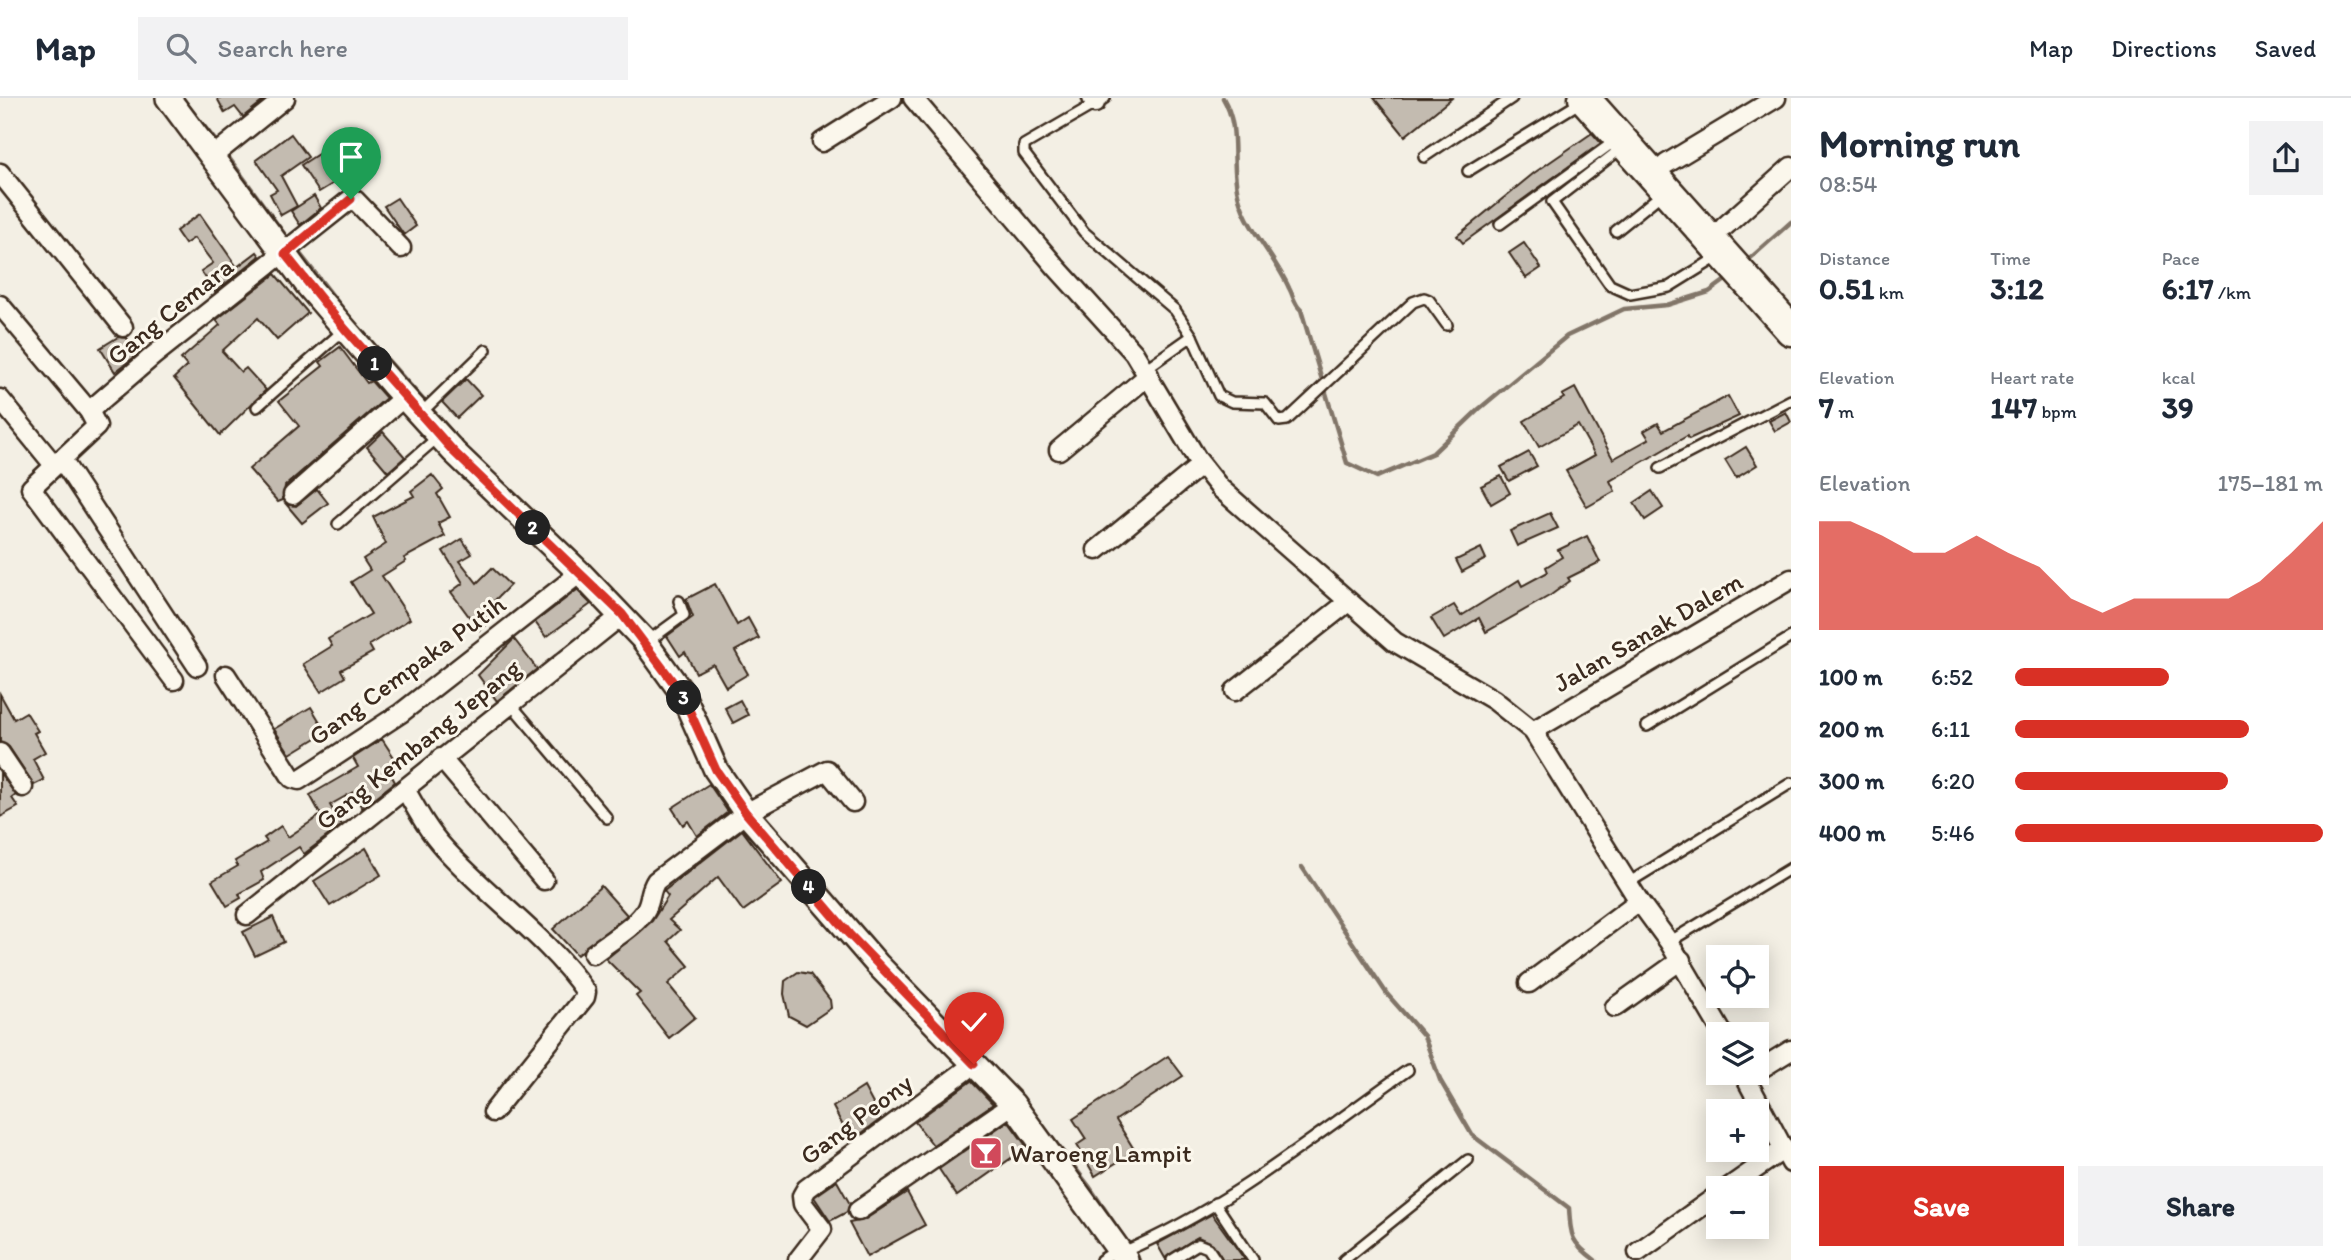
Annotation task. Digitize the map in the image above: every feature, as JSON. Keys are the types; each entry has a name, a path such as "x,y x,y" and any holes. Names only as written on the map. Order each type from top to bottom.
{"highway":[{"path":"1592,99 1730,247 1790,319"},
{"path":"1592,99 1623,141 1666,177"}],"street":[{"path":"168,98 220,151 292,248 345,329 404,397 428,407 439,435 502,501 622,614 653,638 716,770 754,809 849,934 1013,1104 1122,1253"},
{"path":"220,151 285,98"},
{"path":"822,142 892,98"},
{"path":"913,98 1056,267 1120,336 1147,372 1201,465 1220,488 1347,603 1395,642 1494,700 1532,730 1639,901 1670,942 1716,1022"},
{"path":"1666,177 1776,98"},
{"path":"1730,247 1791,167"},
{"path":"0,173 123,327"},
{"name":"Gang Cemara","path":"89,411 347,201 355,200 401,248"},
{"path":"0,305 89,411 97,426 34,482 31,488 174,680"},
{"path":"1059,450 1147,372"},
{"path":"293,495 404,397"},
{"path":"0,399 58,462 197,666"},
{"path":"1097,551 1201,465"},
{"name":"Gang Cempaka Putih","path":"226,675 292,778 299,780 401,713 580,573"},
{"name":"Jalan Sanak Dalem","path":"1532,730 1791,579"},
{"path":"1235,691 1347,603"},
{"name":"Gang Kembang Jepang","path":"247,915 622,614"},
{"path":"0,753 23,787"},
{"path":"441,758 544,880"},
{"path":"593,954 640,916 647,907 651,889 656,881 754,809 827,770 853,802"},
{"path":"405,789 426,826 445,849 538,938 586,992 585,998 493,1112"},
{"path":"1529,983 1639,901"},
{"path":"1615,1007 1681,960"},
{"path":"1769,1062 1791,1050"},
{"name":"Gang Peony","path":"798,1260 822,1229 803,1204 802,1196 806,1189 974,1064"},
{"path":"1750,1176 1788,1156 1755,1085"},
{"path":"858,1211 1013,1104"},
{"path":"1638,1252 1706,1204"}],"lane":[{"path":"1424,157 1512,98"},
{"path":"1468,171 1592,99"},
{"path":"1097,100 1024,145 1024,153 1077,224 1175,310 1192,336 1219,396 1232,402 1265,403 1279,421 1287,420 1324,383 1419,299 1429,300 1447,325"},
{"path":"1500,224 1623,141"},
{"path":"1623,141 1552,202 1610,285 1630,294 1669,288 1730,247"},
{"path":"1616,231 1666,177"},
{"path":"257,407 345,329"},
{"path":"1147,372 1192,336"},
{"path":"428,407 486,350"},
{"path":"1660,468 1791,400"},
{"path":"338,524 439,435"},
{"path":"653,638 684,615 679,601"},
{"path":"1647,726 1791,636"},
{"path":"510,703 607,818"},
{"path":"1628,883 1791,783"},
{"path":"1670,942 1791,868"},
{"path":"1122,1253 1215,1203 1408,1070"},
{"path":"1344,1260 1468,1160"},
{"path":"1215,1203 1253,1260"},
{"path":"1172,1260 1198,1244 1208,1248 1216,1260"}],"building":[{"path":"217,98 267,98 243,117 235,107 225,113"},
{"path":"1374,98 1452,98 1405,136"},
{"path":"1592,133 1601,143 1463,243 1457,236 1534,173"},
{"path":"291,134 308,157 281,176 297,206 281,215 270,194 277,190 256,160"},
{"path":"318,154 337,181 319,192 301,165"},
{"path":"314,196 321,208 300,225 291,211"},
{"path":"397,198 416,226 404,235 384,206"},
{"path":"200,214 237,267 257,252 260,256 215,292 201,271 213,263 194,238 185,244 176,231"},
{"path":"1524,243 1541,268 1526,278 1509,253"},
{"path":"275,274 308,313 277,340 258,318 222,351 241,372 246,368 266,390 220,435 174,378 187,366 181,359 220,325 216,320"},
{"path":"118,337 127,338 137,355 115,372 100,348"},
{"path":"340,347 367,383 371,381 386,398 285,486 283,500 278,502 249,469 299,426 279,401 323,366 320,362"},
{"path":"466,379 481,395 457,418 442,402"},
{"path":"1575,388 1613,459 1649,439 1644,431 1658,423 1663,431 1728,396 1739,416 1689,439 1687,436 1610,481 1615,491 1587,507 1566,471 1595,455 1578,425 1539,447 1524,421 1564,398 1562,395"},
{"path":"1786,412 1791,422 1775,431 1769,421"},
{"path":"383,432 405,457 388,472 367,447"},
{"path":"1746,447 1757,465 1736,478 1725,460"},
{"path":"1529,452 1537,466 1509,481 1501,467"},
{"path":"432,475 443,489 437,494 450,517 438,523 445,536 404,558 406,561 382,576 410,619 369,645 373,652 341,670 345,677 321,692 303,664 332,646 328,639 371,614 351,582 370,570 363,559 386,544 373,517 414,496 411,491"},
{"path":"1501,476 1510,493 1491,504 1481,486"},
{"path":"317,489 328,503 302,523 286,504 296,506"},
{"path":"1652,491 1663,508 1645,520 1634,503"},
{"path":"1550,513 1558,528 1517,546 1510,531"},
{"path":"1587,536 1600,562 1568,578 1570,581 1551,595 1486,632 1479,618 1444,639 1431,618 1454,605 1461,616 1519,580 1522,586 1548,572 1546,567 1562,557 1558,550"},
{"path":"462,539 472,554 460,561 477,583 492,568 510,585 492,603 500,614 479,630 451,592 463,583 443,551"},
{"path":"1481,548 1486,559 1462,572 1456,560"},
{"path":"715,584 737,625 748,618 759,638 735,651 748,674 726,687 713,664 696,673 685,652 680,656 667,636 693,617 686,599"},
{"path":"577,590 591,604 546,637 535,622"},
{"path":"514,639 537,669 497,701 478,675"},
{"path":"0,694 14,719 26,712 38,731 34,733 45,752 33,759 44,780 34,785 9,747 0,742"},
{"path":"740,700 748,715 733,723 725,708"},
{"path":"311,707 326,732 290,754 274,729"},
{"path":"382,739 399,765 389,771 395,782 362,808 353,792 330,805 342,825 304,854 299,847 261,872 264,880 239,894 241,898 227,906 212,881 238,866 235,861 267,842 264,838 281,826 288,837 321,815 310,795 358,767 353,758"},
{"path":"0,773 16,795 12,798 18,807 0,817"},
{"path":"709,784 728,812 697,836 688,821 683,825 672,808"},
{"path":"742,830 782,883 743,911 718,877 669,920 680,930 668,941 689,966 668,984 695,1017 669,1038 636,996 640,993 606,959 652,921 668,896 664,891"},
{"path":"366,848 381,875 330,906 314,881"},
{"path":"601,886 627,915 577,955 553,929"},
{"path":"273,917 284,942 255,956 243,932"},
{"path":"798,972 810,974 830,1000 831,1008 806,1025 789,1016 784,994 785,981"},
{"path":"1168,1056 1183,1076 1116,1120 1135,1151 1095,1176 1077,1145 1086,1139 1073,1119"},
{"path":"971,1081 993,1104 933,1145 915,1122"},
{"path":"864,1087 881,1119 851,1141 833,1107"},
{"name":"Waroeng Lampit","path":"1008,1121 1027,1147 957,1196 939,1169"},
{"path":"837,1181 850,1204 847,1212 830,1221 814,1197"},
{"path":"907,1192 925,1225 867,1257 849,1223 864,1220"},
{"path":"1212,1214 1245,1260 1223,1260 1213,1244 1198,1237 1165,1258 1157,1244"}],"waterway":[{"path":"182,98 218,144"},
{"path":"1223,98 1232,122 1236,185 1243,210 1301,310 1347,463 1377,477 1433,453 1479,409 1567,336 1624,309 1667,305 1709,292 1731,276"},
{"path":"224,151 291,243"},
{"path":"1745,263 1791,222"},
{"path":"297,250 343,309"},
{"path":"360,329 452,432"},
{"path":"538,517 582,559"},
{"path":"591,568 650,630"},
{"path":"657,640 689,684"},
{"path":"695,694 729,769"},
{"path":"1302,867 1387,994 1424,1036 1440,1080 1472,1135 1569,1208 1574,1238 1595,1260"},
{"path":"945,1018 995,1070"},
{"path":"1033,1113 1089,1186 1139,1260"}],"place":[{"name":"Waroeng Lampit","path":"986,1153"}],"route":[{"path":"351,199 285,254 345,329 454,452 622,614 682,694 716,770 733,797 849,934 974,1064"}]}
